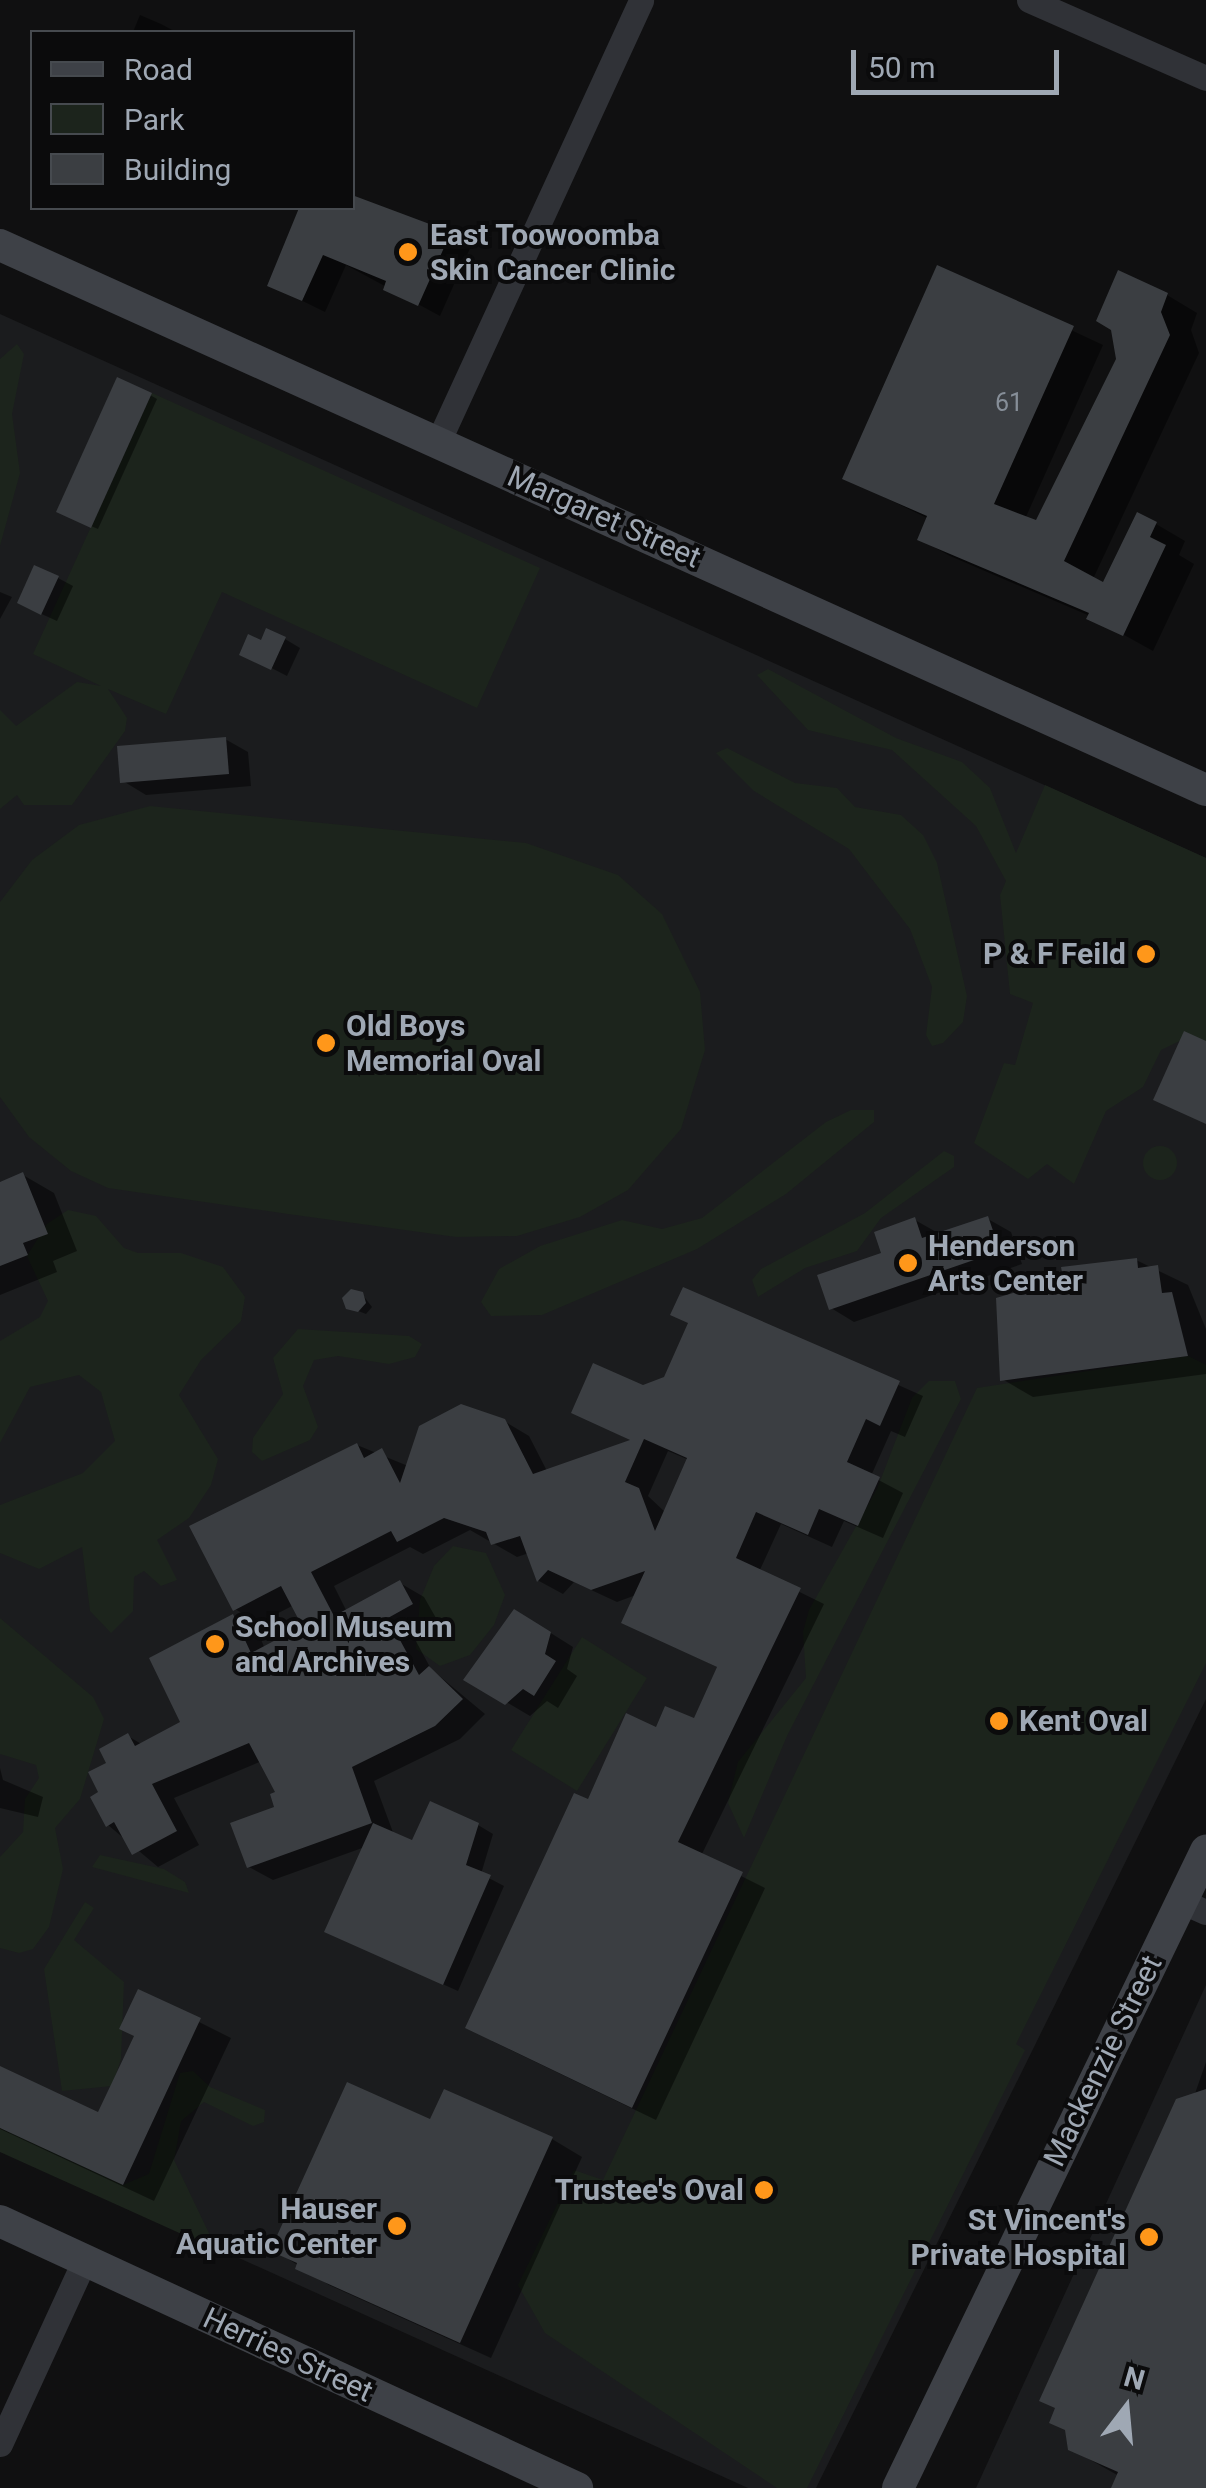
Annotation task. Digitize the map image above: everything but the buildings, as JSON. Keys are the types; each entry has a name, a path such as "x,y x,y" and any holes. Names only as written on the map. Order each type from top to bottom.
{"street":[{"path":"438,442 641,0"},
{"path":"1029,0 1206,78"},
{"name":"Margaret Street","path":"0,245 1206,790"},
{"name":"Mackenzie Street","path":"898,2488 1194,1907 1206,1851"},
{"name":"Herries Street","path":"0,2221 578,2488"},
{"path":"0,2444 84,2261"}],"shaded area":[{"path":"0,314 1206,858 1206,1699 816,2488 748,2488 0,2150"},
{"name":"St Vincent's Private Hospital","path":"1206,1985 1206,2488 976,2488"}],"green space":[{"path":"17,344 24,354 12,414 20,473 0,546 0,359"},
{"path":"152,393 540,568 477,708 222,592 166,714 108,689 127,718 125,731 72,805 24,805 17,795 0,809 0,710 16,726 77,682 101,686 33,654"},
{"path":"768,669 896,738 962,762 990,788 1016,853 1045,785 1206,858 1206,1047 1186,1038 1161,1050 1143,1087 1106,1111 1074,1184 1047,1164 1028,1179 974,1143 1004,1063 1015,1065 1033,1003 1010,994 1000,895 1006,881 976,826 892,750 808,730 757,675"},
{"path":"727,748 795,783 837,788 855,807 901,815 923,835 937,863 967,996 963,1022 943,1043 932,1046 926,1035 932,987 910,929 849,849 754,791 716,753"},
{"path":"150,806 526,843 618,875 662,914 700,992 705,1050 681,1129 628,1190 580,1217 517,1236 456,1237 108,1188 71,1171 29,1137 0,1097 0,902 32,860 79,825"},
{"path":"851,1110 874,1110 874,1122 786,1194 697,1249 542,1315 491,1316 481,1302 499,1269 540,1246 622,1220 662,1229 702,1218 826,1122"},
{"path":"1160,1146 1172,1151 1177,1163 1172,1175 1160,1180 1148,1175 1143,1163 1148,1151"},
{"path":"944,1151 954,1156 954,1167 881,1218 857,1251 805,1268 758,1297 752,1280 761,1269 865,1213"},
{"path":"68,1210 96,1216 124,1248 138,1253 181,1253 223,1267 245,1297 241,1321 201,1360 179,1395 218,1459 211,1485 189,1518 157,1540 177,1580 161,1586 144,1571 134,1577 133,1611 111,1633 90,1611 82,1547 39,1569 0,1553 0,1505 83,1473 115,1441 101,1392 79,1375 30,1387 0,1443 0,1341 40,1317 48,1301 27,1256 47,1224"},
{"path":"298,1329 409,1336 422,1344 415,1357 389,1364 338,1356 314,1360 303,1386 318,1427 310,1440 262,1461 252,1452 253,1438 283,1394 273,1358"},
{"path":"1188,1356 1206,1365 1206,1663 1016,2044 1025,2050 807,2488 777,2488 545,2333 518,2285 574,2170 603,2180 977,1388"},
{"path":"929,1381 955,1381 961,1399 787,1736 744,1838 728,1803 738,1762 806,1678 803,1632 809,1610 877,1489 912,1398"},
{"path":"453,1546 486,1553 505,1595 494,1625 470,1655 440,1666 416,1649 420,1600 434,1566"},
{"path":"0,1618 93,1697 104,1719 80,1799 55,1828 63,1869 49,1927 33,1949 19,1953 0,1948 0,1857 23,1832 25,1799 39,1778 36,1765 0,1754"},
{"path":"582,1637 647,1678 577,1791 511,1750"},
{"path":"100,1855 164,1869 185,1882 189,1893 92,1867"},
{"path":"85,1902 94,1908 74,1940 124,1982 121,2059 112,2086 62,2091 44,1969"},
{"path":"193,2071 210,2087 265,2110 264,2122 253,2126 204,2102 181,2121 174,2160 217,2250 0,2152 0,2128 123,2185 149,2174 180,2073"}],"place":[{"name":"East Toowoomba Skin Cancer Clinic","path":"408,252"},
{"name":"P & F Feild","path":"1146,954"},
{"name":"Old Boys Memorial Oval","path":"326,1043"},
{"name":"Henderson Arts Center","path":"908,1263"},
{"name":"School Museum and Archives","path":"215,1644"},
{"name":"Kent Oval","path":"999,1721"},
{"name":"Trustee's Oval","path":"764,2190"},
{"name":"Hauser Aquatic Center","path":"397,2226"},
{"name":"St Vincent's Private Hospital","path":"1149,2237"}]}
